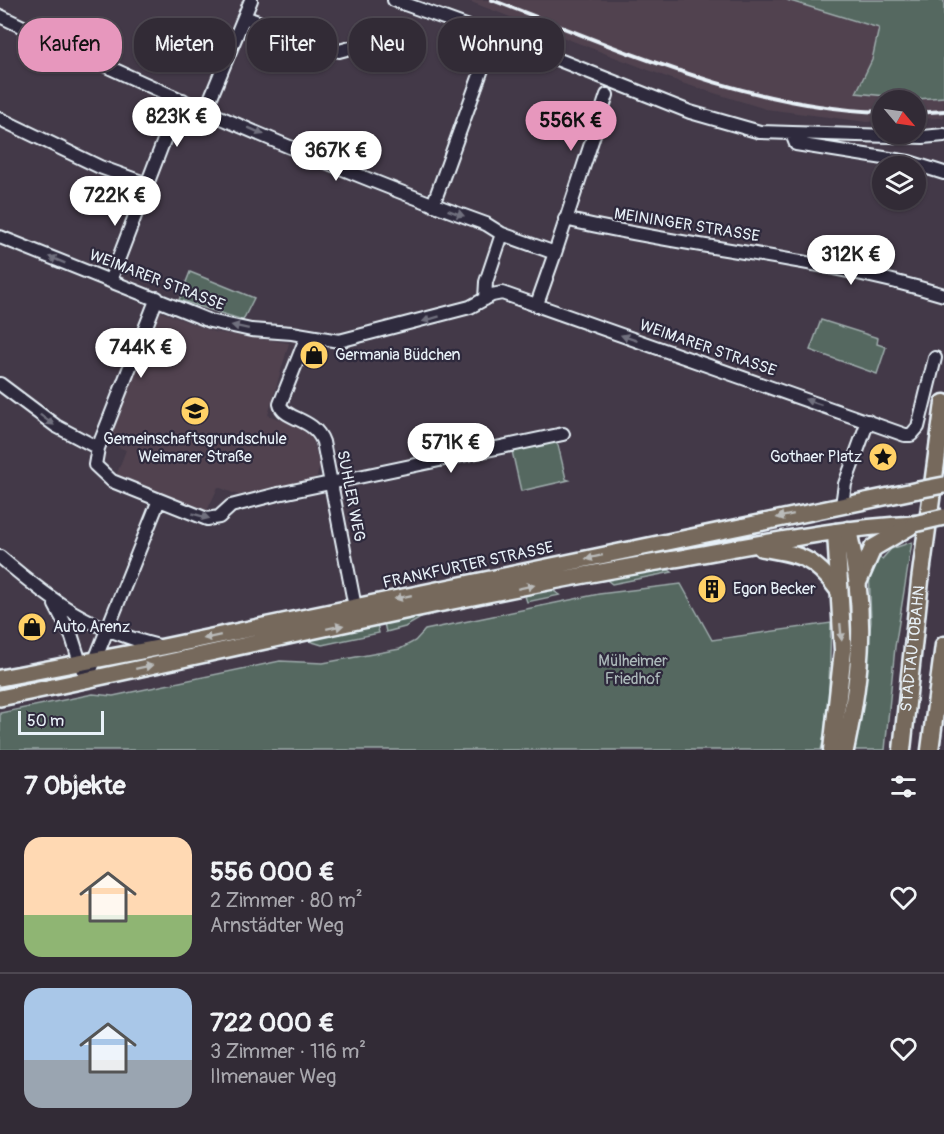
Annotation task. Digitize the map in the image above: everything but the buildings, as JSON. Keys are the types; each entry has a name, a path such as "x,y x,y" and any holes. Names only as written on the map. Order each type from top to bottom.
{"highway":[{"name":"STADTAUTOBAHN","path":"902,750 921,569 944,403"},
{"path":"859,581 873,548 914,524"},
{"path":"842,531 859,581 861,607 858,682 845,750"},
{"path":"832,750 843,651 838,590 842,531"},
{"name":"STADTAUTOBAHN","path":"930,750 942,675 944,645"}],"main road":[{"name":"FRANKFURTER STRASSE","path":"0,678 163,647 944,485"},
{"path":"842,505 842,531"},
{"name":"FRANKFURTER STRASSE","path":"0,698 576,576 842,531 914,524 944,517"},
{"path":"752,546 808,558 826,574 838,590"}],"street":[{"path":"206,109 251,0"},
{"path":"394,0 444,18"},
{"path":"0,16 316,158 486,224 502,234 555,253"},
{"path":"244,17 339,51 349,48"},
{"path":"564,63 690,112 760,132 923,137 944,135"},
{"path":"433,205 481,72"},
{"path":"537,304 607,95"},
{"path":"110,281 169,127 183,100"},
{"path":"0,119 100,167 147,184"},
{"path":"792,134 796,144 909,162 944,173"},
{"name":"MEININGER STRASSE","path":"565,219 614,231 789,258 892,279 944,295"},
{"path":"485,299 486,282 502,234"},
{"name":"WEIMARER STRASSE","path":"0,237 210,321 251,330 339,342 470,307 501,293 868,421"},
{"path":"157,298 98,448 95,465 112,481 207,519 219,517 231,506 563,434"},
{"name":"SUHLER WEG","path":"307,336 280,404 285,413 308,422 319,431 332,484 355,607"},
{"path":"842,505 845,484 868,421 910,435 918,427 935,358"},
{"path":"0,384 56,426 98,448"},
{"path":"87,680 159,500"},
{"path":"0,557 51,599 78,617 107,631 163,647"},
{"path":"51,599 72,636 87,680"}],"shaded area":[{"path":"466,0 944,0 944,118 926,119 926,90 872,90 872,122 766,109 685,84 564,38 564,18 513,18"},
{"name":"Gemeinschaftsgrundschule Weimarer Straße","path":"159,311 214,332 289,343 268,415 302,428 312,436 320,467 316,478 238,495 218,487 207,511 116,476 126,450 108,443"}],"green space":[{"path":"787,0 944,0 944,97 926,98 926,90 872,90 872,95 856,93 872,60 879,28"},
{"path":"190,272 254,298 243,320 179,300"},
{"path":"821,320 878,338 877,344 886,347 877,374 810,350"},
{"path":"554,442 558,445 566,479 569,480 521,491 512,451"},
{"path":"912,542 895,647 885,750 853,750 871,622 869,570 875,555 882,559 891,549"},
{"path":"669,570 672,572 612,584 603,577"},
{"name":"Mülheimer Friedhof","path":"681,584 712,640 831,623 828,720 821,750 0,750 0,713 93,694 113,696 280,661 323,663 400,649 415,641 425,630 599,594"},
{"path":"549,588 560,595 527,602 525,596"},
{"path":"420,615 421,618 405,627 386,632 384,623"},
{"path":"377,624 379,633 322,645 309,641 310,639"}],"railway":[{"path":"492,0 635,55 731,87 831,108 872,111"},
{"path":"926,112 944,111"}],"place":[{"name":"Germania Büdchen","path":"314,355"},
{"name":"Gemeinschaftsgrundschule Weimarer Straße","path":"195,411"},
{"name":"Gothaer Platz","path":"883,457"},
{"name":"Egon Becker","path":"712,589"},
{"name":"Auto Arenz","path":"32,627"}]}
